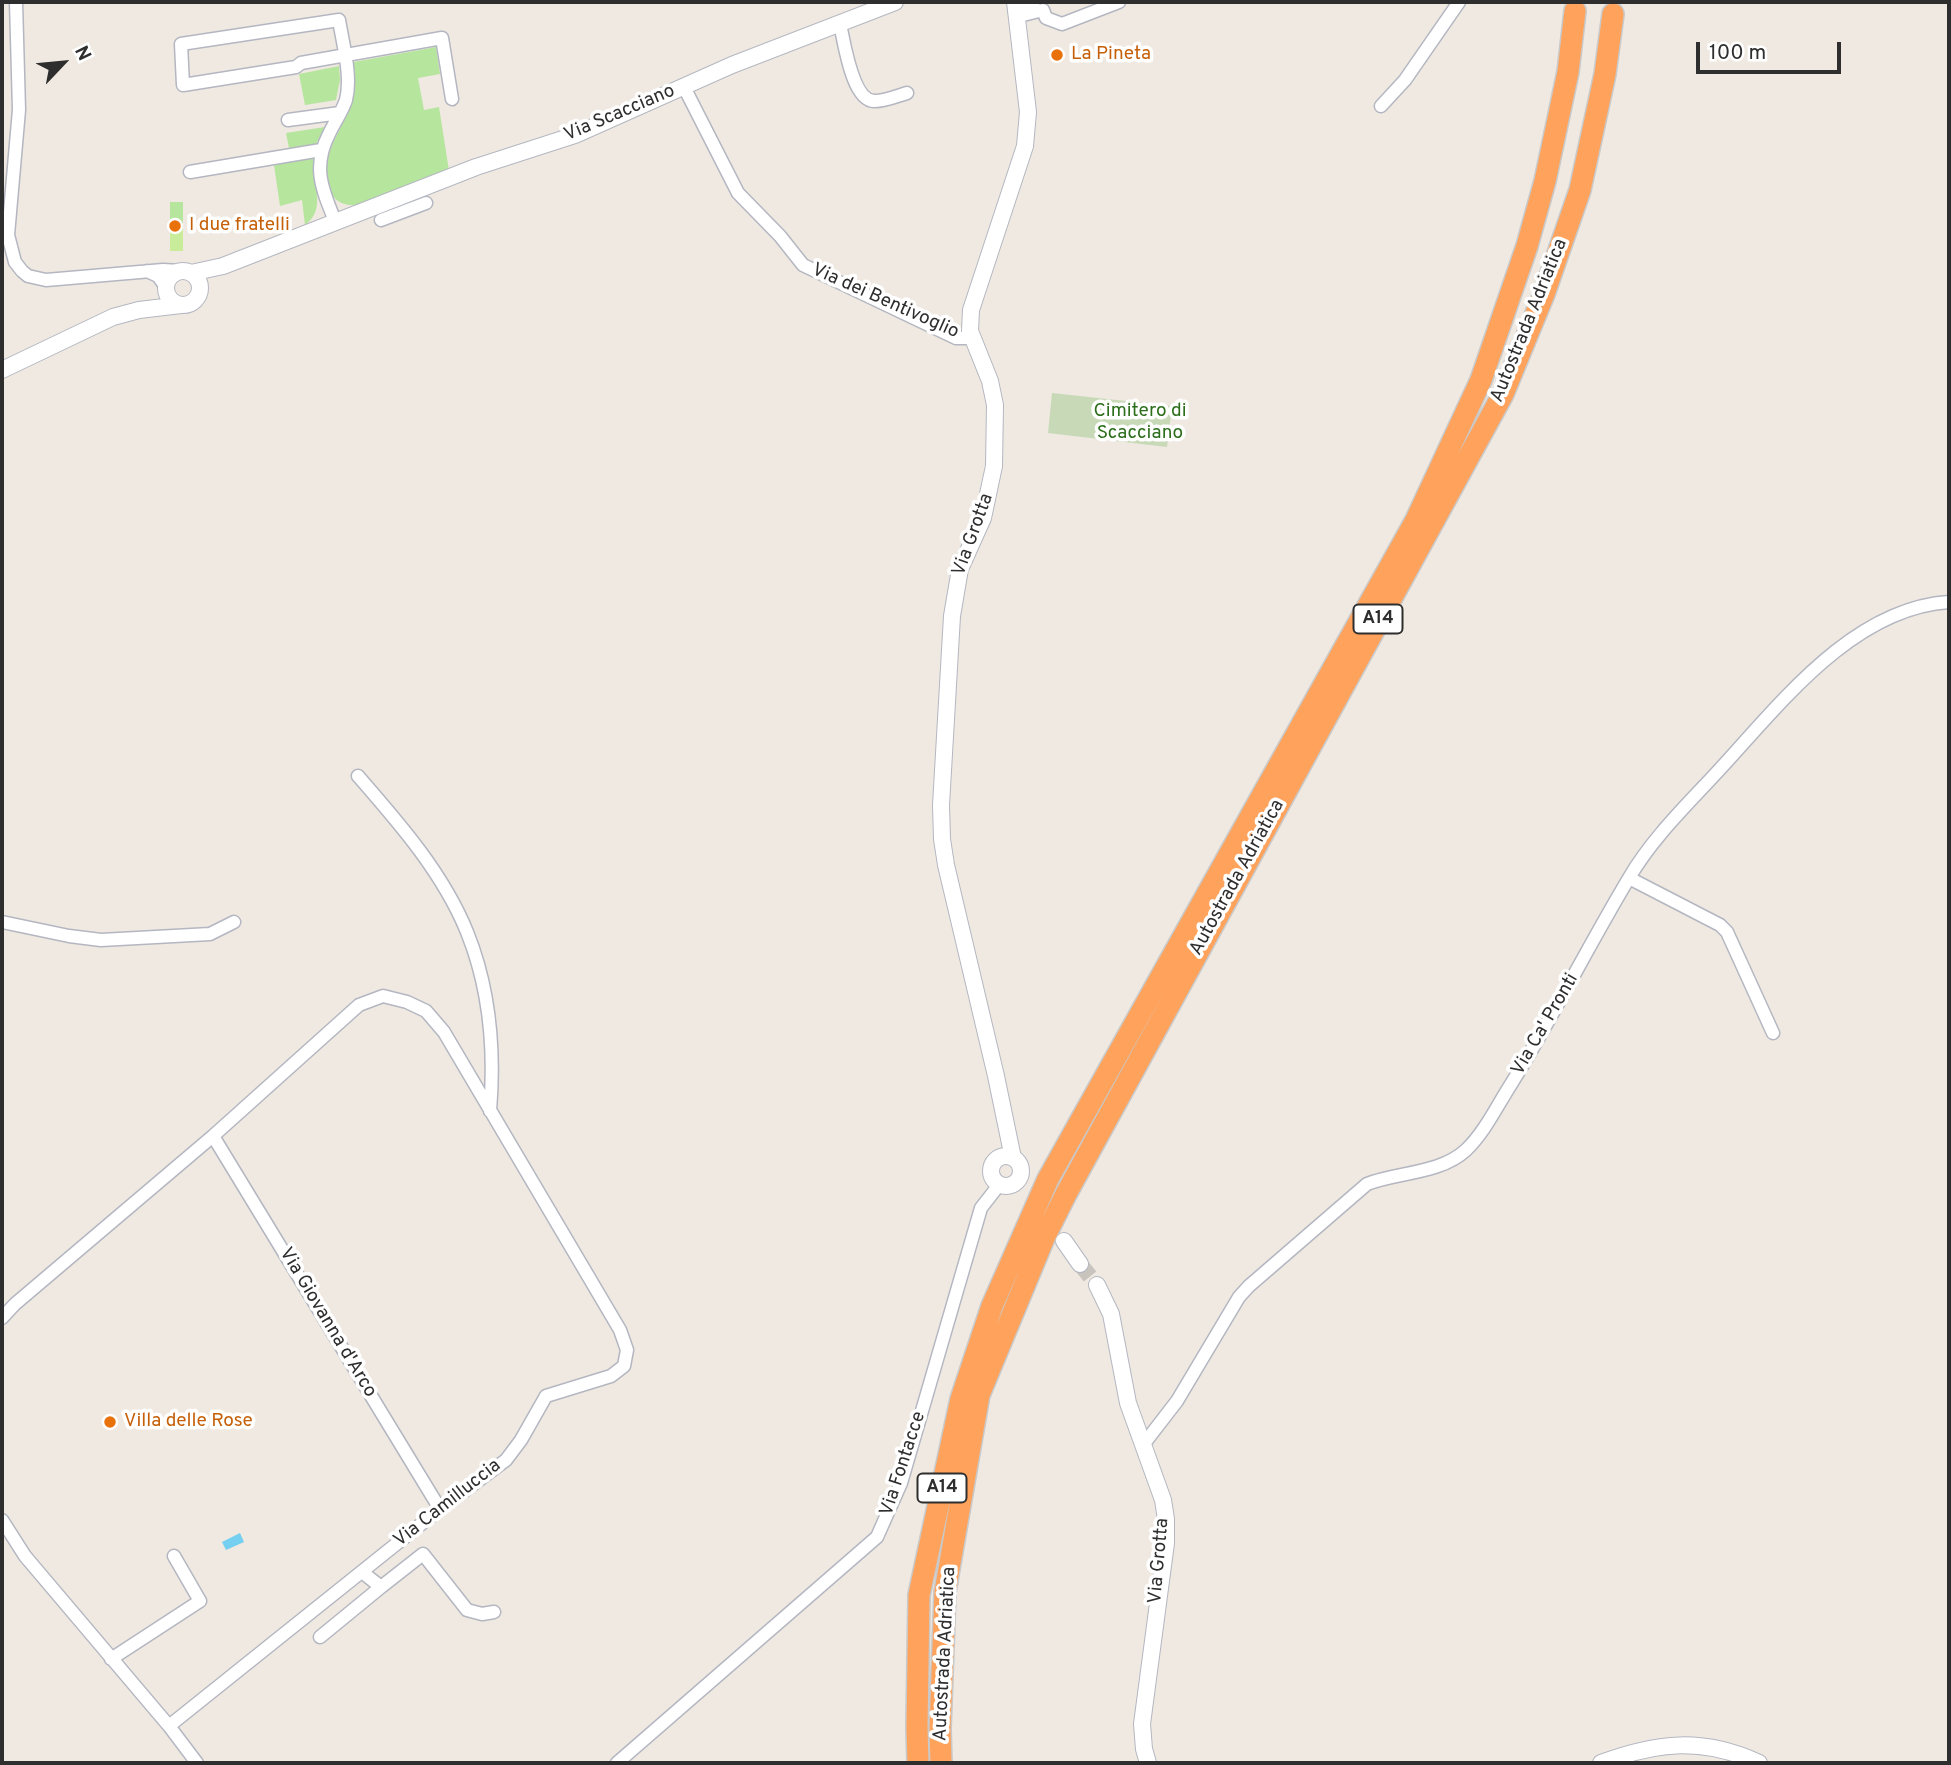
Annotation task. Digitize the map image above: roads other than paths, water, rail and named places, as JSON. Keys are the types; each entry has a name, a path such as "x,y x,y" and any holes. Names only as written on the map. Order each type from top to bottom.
{"highway":[{"name":"Autostrada Adriatica","path":"918,1763 916,1727 919,1595 961,1399 992,1306 1048,1179 1416,520 1481,380 1527,246 1545,181 1568,72 1575,11"},
{"name":"Autostrada Adriatica","path":"941,1763 945,1592 979,1395 1044,1238 1066,1194 1503,394 1544,294 1580,190 1605,74 1613,14"}],"street":[{"path":"16,2 19,110 8,235 15,262 28,276 46,280 163,270 185,272 198,281 200,292"},
{"name":"Via Scacciano","path":"381,220 399,205 476,167 575,135 732,65 895,2"},
{"path":"1017,8 1034,2"},
{"path":"1017,8 1044,10 1045,18 1062,24 1119,2"},
{"path":"1381,106 1405,80 1459,2"},
{"name":"Via Grotta","path":"1013,1158 942,839 941,805 952,616 960,569 984,518 994,466 995,405 990,381 970,331 971,310 1025,146 1028,112 1017,8"},
{"path":"335,221 323,192 319,168 321,150 340,114 347,88 345,56 339,20 181,44 183,85 345,56 442,38 452,99"},
{"path":"840,24 856,87 862,97 875,101 908,93"},
{"name":"Via dei Bentivoglio","path":"684,87 738,193 780,236 803,265 956,338 973,338"},
{"path":"288,120 340,114"},
{"path":"190,172 321,150"},
{"name":"Via Scacciano","path":"139,310 159,298 170,277 223,266 335,221 399,205 426,203"},
{"name":"Via Scacciano","path":"2,370 113,317 193,302 209,278 223,266"},
{"path":"146,271 158,276 170,299 181,305"},
{"name":"Via Ca' Pronti","path":"1143,1445 1177,1401 1227,1314 1249,1286 1367,1184 1452,1160 1465,1151 1479,1135 1523,1066 1646,851 1797,686 1841,646 1882,622 1913,608 1949,602"},
{"path":"358,776 404,830 439,880 467,932 482,978 490,1025 494,1069 490,1111"},
{"path":"1629,878 1720,925 1727,932 1773,1034"},
{"path":"2,922 101,940 210,934 234,922"},
{"name":"Via Camilluccia","path":"2,1318 15,1304 213,1136 359,1005 383,996 407,1002 426,1011 443,1032 620,1330 627,1350 624,1366 611,1376 546,1396 521,1440 506,1460 440,1509 169,1726"},
{"name":"Via Giovanna d'Arco","path":"213,1136 440,1509"},
{"path":"1003,1156 1013,1158 1020,1165 1009,1182 993,1178 993,1164 1003,1156"},
{"name":"Via Fontacce","path":"618,1763 877,1537 901,1483 981,1208 1009,1182"},
{"path":"1064,1241 1080,1264"},
{"name":"Via Grotta","path":"1097,1285 1111,1314 1128,1403 1163,1500 1167,1520 1142,1724 1144,1749 1149,1763"},
{"path":"2,1520 25,1556 169,1726 197,1763"},
{"path":"320,1637 423,1554 467,1610 482,1614 494,1612"},
{"path":"111,1659 200,1601 174,1556"},
{"path":"362,1572 381,1587"},
{"path":"1601,1763 1631,1752 1665,1745 1709,1747 1759,1763"}],"water":[{"path":"240,1533 244,1542 226,1550 222,1542"}],"tunnel":[{"path":"1080,1264 1097,1285"}],"place":[{"name":"La Pineta","path":"1057,55"},
{"name":"I due fratelli","path":"175,226"},
{"name":"Villa delle Rose","path":"110,1422"}],"park label":[{"name":"Cimitero di Scacciano","path":"1140,423"}]}
